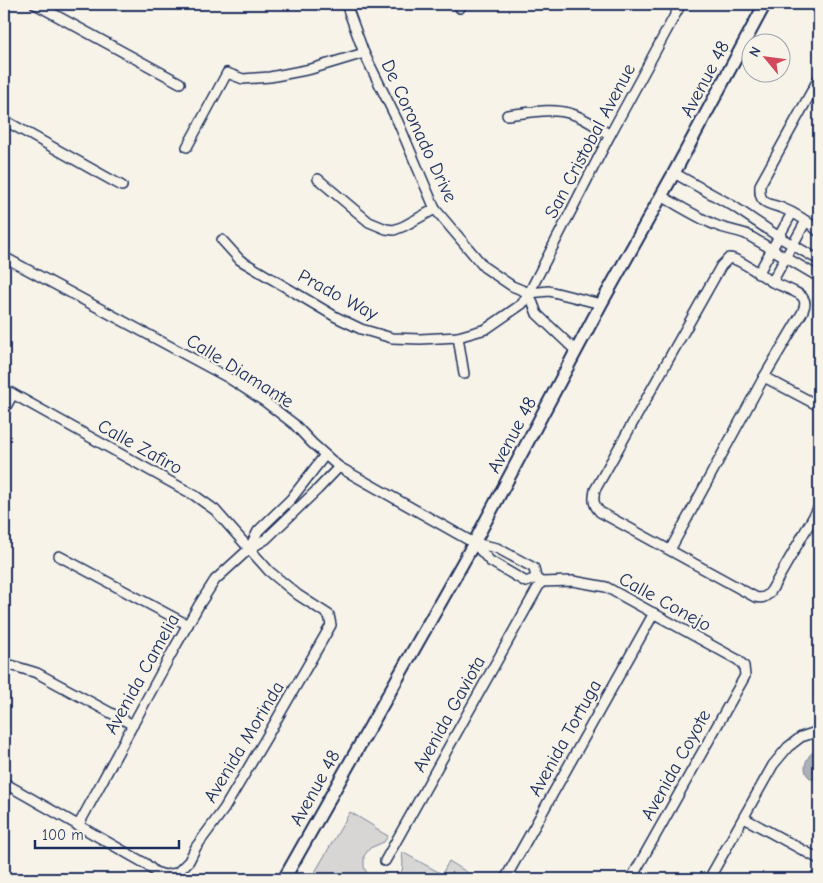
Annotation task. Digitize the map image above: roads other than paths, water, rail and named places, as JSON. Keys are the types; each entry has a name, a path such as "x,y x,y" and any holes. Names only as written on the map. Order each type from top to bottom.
{"main road":[{"name":"Avenue 48","path":"284,879 474,543 601,304 765,4"}],"street":[{"path":"35,4 180,83"},
{"name":"De Coronado Drive","path":"346,4 364,53 398,122 435,209 484,268 512,286 529,293 549,291 601,304"},
{"name":"San Cristobal Avenue","path":"529,293 610,135 681,4"},
{"path":"187,147 227,73 243,80 270,77 312,69 364,53"},
{"path":"819,78 760,185 761,199 764,202 781,207 806,221 819,232"},
{"path":"507,115 550,111 574,114 610,135"},
{"path":"4,120 122,186"},
{"path":"674,173 733,206 779,237 819,260"},
{"path":"318,179 369,222 386,229 394,230 404,226 435,209"},
{"path":"661,196 713,224 746,234 819,277"},
{"path":"758,274 792,213"},
{"path":"746,234 754,221"},
{"path":"772,282 806,221"},
{"name":"Prado Way","path":"222,240 240,260 336,317 376,334 404,339 458,337 486,329 522,304 529,293"},
{"name":"Calle Diamante","path":"4,256 226,377 264,401 294,424 339,467 474,543"},
{"path":"670,550 805,305 802,295 772,282 730,258 721,266 595,490 595,505 600,512 755,597 764,598 771,591 819,507"},
{"path":"529,293 537,314 576,351"},
{"path":"458,337 464,374"},
{"path":"764,377 819,406"},
{"name":"Calle Zafiro","path":"4,389 194,495 215,510 249,549"},
{"path":"4,410 13,394"},
{"name":"Avenida Camelia","path":"249,549 258,531 292,499 325,454"},
{"name":"Avenida Camelia","path":"78,826 188,625 215,580 249,549 266,539 339,467"},
{"path":"298,490 308,499"},
{"path":"474,543 497,548 534,568 539,580"},
{"name":"Calle Conejo","path":"474,543 490,561 526,582 539,580 573,581 606,587 738,660 744,666"},
{"name":"Avenida Morinda","path":"4,783 146,864 155,872 165,875 176,873 189,861 196,847 224,808 331,625 329,615 298,595 269,572 249,549"},
{"path":"60,556 188,625"},
{"name":"Avenida Gaviota","path":"385,861 539,580"},
{"name":"Avenida Tortuga","path":"505,879 654,613"},
{"path":"4,662 37,673 133,725"},
{"name":"Avenida Coyote","path":"631,879 745,676 744,666"},
{"path":"709,879 773,765 788,747 801,737 819,731"},
{"path":"744,818 819,859"}]}
